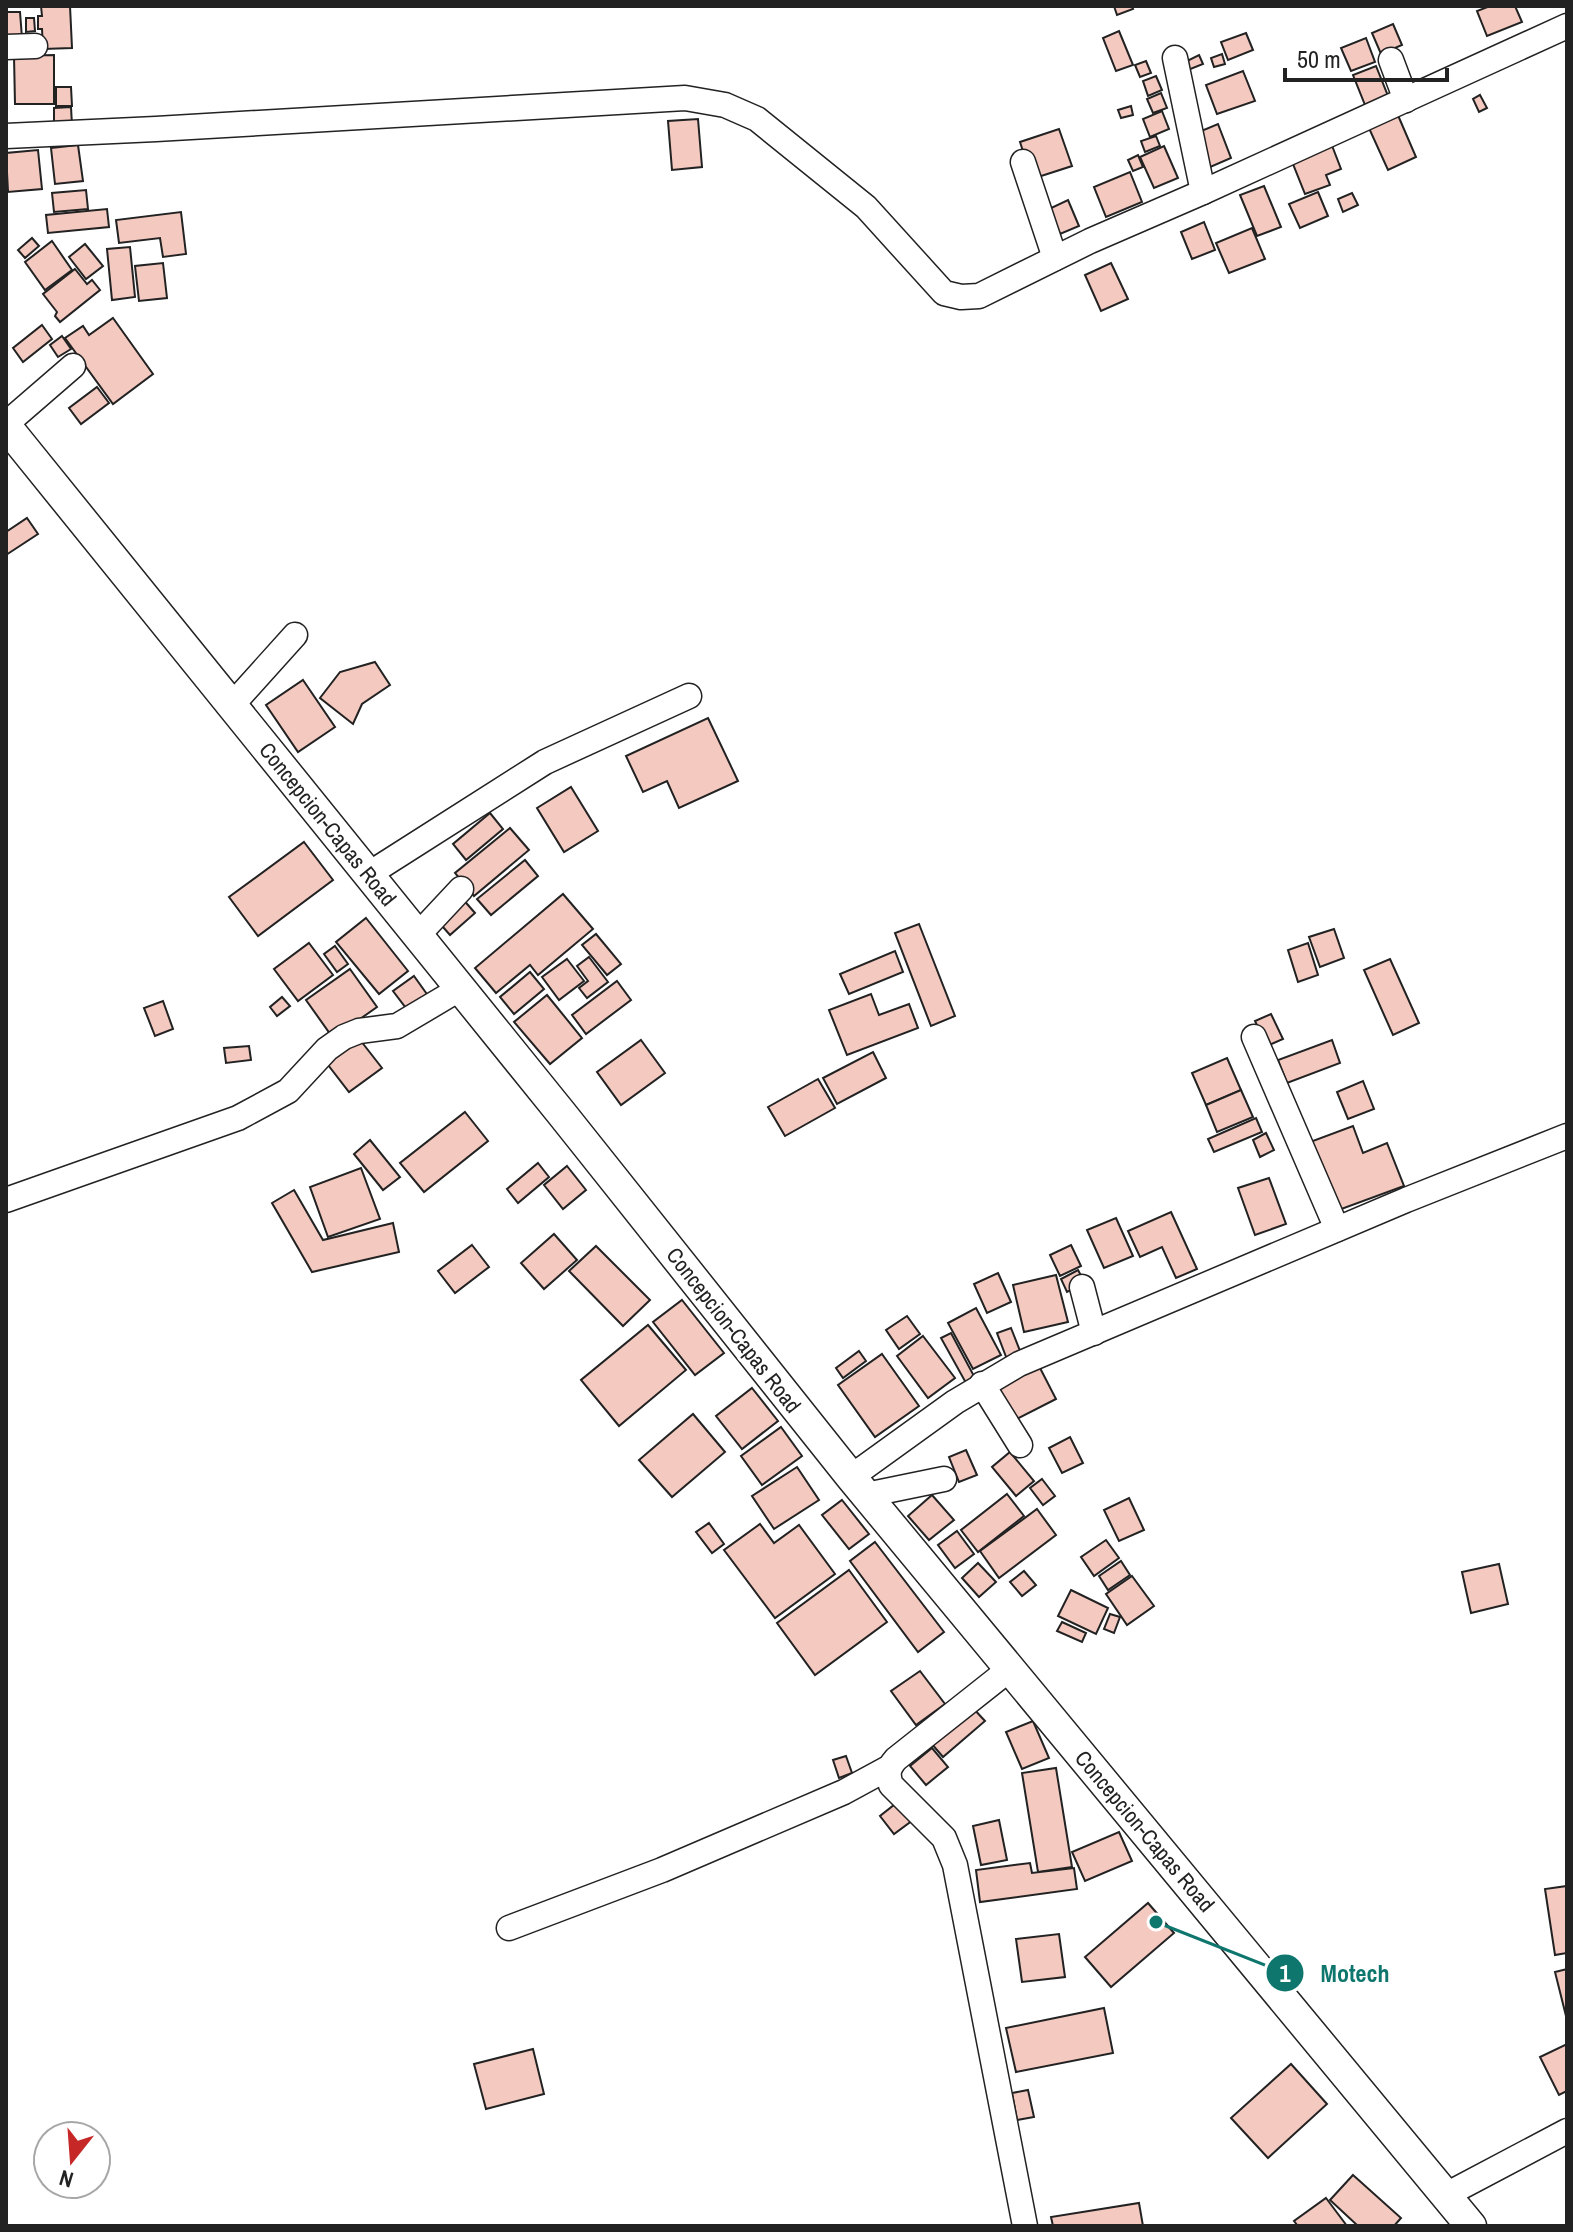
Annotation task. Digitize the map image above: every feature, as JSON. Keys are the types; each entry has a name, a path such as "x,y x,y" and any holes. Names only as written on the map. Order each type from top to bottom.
{"main road":[{"name":"Concepcion-Capas Road","path":"6,425 859,1486 1471,2226"}],"street":[{"path":"6,136 685,98 725,105 757,119 866,207 944,293 961,297 979,296 1055,258 1406,100 1496,47 1567,26"},
{"path":"6,47 35,46"},
{"path":"1175,58 1203,192"},
{"path":"1391,60 1406,100"},
{"path":"1023,162 1055,258"},
{"path":"6,425 73,366"},
{"path":"232,705 295,635"},
{"path":"369,874 545,762 689,696"},
{"path":"418,935 461,889"},
{"path":"6,1200 238,1118 288,1091 327,1049 344,1037 359,1031 397,1026 461,988"},
{"path":"1254,1037 1337,1229"},
{"path":"859,1486 913,1430 982,1384 1019,1364 1337,1229 1567,1136"},
{"path":"1082,1287 1094,1333"},
{"path":"982,1384 1020,1445"},
{"path":"859,1486 944,1479"},
{"path":"1011,1668 896,1759 888,1776 891,1785 944,1838 955,1865 1025,2226"},
{"path":"509,1928 662,1870 844,1792 890,1767"},
{"path":"1446,2195 1567,2131"}],"building":[{"path":"41,6 70,6 72,48 43,49 42,29 38,29"},
{"path":"1114,6 1132,6 1133,9 1117,15"},
{"path":"1490,6 1515,6 1522,22 1487,36 1477,11"},
{"path":"6,12 20,12 22,38 6,38"},
{"path":"26,18 34,18 35,31 26,32"},
{"path":"1393,24 1402,45 1381,54 1372,33"},
{"path":"1119,31 1133,65 1116,71 1103,38"},
{"path":"1246,33 1253,50 1228,60 1221,42"},
{"path":"1366,38 1375,62 1351,71 1341,48"},
{"path":"1222,54 1225,64 1214,67 1211,58"},
{"path":"54,55 54,104 15,104 14,56"},
{"path":"1199,55 1203,64 1188,70 1185,62"},
{"path":"1146,61 1151,73 1140,77 1135,65"},
{"path":"1376,66 1388,96 1365,105 1353,75"},
{"path":"1243,71 1255,101 1217,114 1206,85"},
{"path":"1156,76 1162,90 1148,96 1143,81"},
{"path":"56,87 71,87 72,106 56,106"},
{"path":"1161,93 1167,108 1153,113 1147,99"},
{"path":"1480,95 1487,108 1479,112 1473,99"},
{"path":"1131,106 1133,115 1121,118 1118,110"},
{"path":"71,107 72,125 54,125 54,108"},
{"path":"1162,111 1169,129 1150,137 1143,119"},
{"path":"1397,113 1416,157 1388,170 1368,126"},
{"path":"698,119 702,167 672,170 668,121"},
{"path":"1218,124 1231,158 1208,168 1194,134"},
{"path":"1059,129 1072,166 1032,179 1020,142"},
{"path":"1156,136 1160,146 1145,152 1141,141"},
{"path":"1331,143 1341,169 1326,175 1330,185 1305,194 1291,159"},
{"path":"78,145 83,181 55,184 51,148"},
{"path":"1164,146 1178,178 1154,188 1140,157"},
{"path":"38,150 42,189 8,192 6,153"},
{"path":"1138,155 1143,167 1133,171 1128,160"},
{"path":"1130,172 1142,202 1106,217 1094,187"},
{"path":"1264,186 1281,227 1257,236 1240,195"},
{"path":"86,190 88,209 54,212 52,193"},
{"path":"1318,192 1328,216 1300,228 1289,204"},
{"path":"1352,193 1358,205 1343,212 1338,199"},
{"path":"1068,200 1079,226 1060,234 1049,209"},
{"path":"107,209 109,227 48,233 46,215"},
{"path":"181,212 186,254 163,257 160,238 119,243 116,220"},
{"path":"1204,222 1215,250 1192,259 1181,232"},
{"path":"1252,228 1265,259 1229,273 1216,243"},
{"path":"32,238 39,246 25,258 18,250"},
{"path":"52,241 72,270 45,290 25,262"},
{"path":"85,244 103,266 86,279 69,257"},
{"path":"130,247 135,297 112,300 107,249"},
{"path":"163,263 167,298 139,301 135,266"},
{"path":"1111,263 1128,299 1101,311 1085,275"},
{"path":"75,269 87,284 92,280 100,290 60,322 55,316 57,312 43,294"},
{"path":"113,318 153,374 113,404 65,338 83,326 89,335"},
{"path":"42,325 52,339 23,362 13,348"},
{"path":"62,336 71,349 58,357 50,345"},
{"path":"97,387 109,403 81,424 69,408"},
{"path":"27,518 38,534 6,555 6,532"},
{"path":"375,662 390,685 362,704 353,724 320,698 340,672"},
{"path":"303,680 335,727 298,752 266,705"},
{"path":"708,718 738,781 679,808 667,781 643,792 626,756"},
{"path":"571,787 598,831 564,852 537,808"},
{"path":"490,813 503,829 466,860 453,844"},
{"path":"510,828 529,850 474,896 455,873"},
{"path":"304,842 333,880 258,936 229,897"},
{"path":"525,860 538,876 491,915 477,899"},
{"path":"563,894 593,929 538,975 530,965 496,993 475,968"},
{"path":"461,897 475,913 450,935 436,919"},
{"path":"366,918 408,971 379,994 336,942"},
{"path":"919,924 955,1016 931,1026 895,933"},
{"path":"1334,929 1344,958 1320,967 1309,937"},
{"path":"596,934 621,964 607,975 582,945"},
{"path":"309,943 333,975 298,1001 274,969"},
{"path":"1308,943 1318,975 1298,982 1288,950"},
{"path":"335,946 348,964 337,972 324,954"},
{"path":"895,951 903,972 849,994 840,974"},
{"path":"589,957 608,982 587,998 579,988 588,981 577,966"},
{"path":"567,959 584,981 559,1000 542,977"},
{"path":"1390,959 1419,1023 1393,1035 1364,970"},
{"path":"350,969 377,1007 333,1038 306,1000"},
{"path":"530,972 544,989 514,1014 500,997"},
{"path":"414,976 429,997 409,1012 393,991"},
{"path":"617,981 631,1000 586,1034 572,1015"},
{"path":"871,994 879,1015 909,1004 918,1028 847,1055 829,1010"},
{"path":"547,995 582,1038 550,1064 514,1022"},
{"path":"282,997 290,1006 277,1016 270,1007"},
{"path":"163,1001 173,1029 155,1036 144,1008"},
{"path":"1271,1014 1283,1039 1267,1046 1255,1021"},
{"path":"357,1036 382,1068 349,1092 325,1061"},
{"path":"641,1040 665,1073 621,1105 597,1072"},
{"path":"1332,1040 1340,1063 1287,1083 1278,1060"},
{"path":"249,1046 251,1060 226,1063 224,1048"},
{"path":"873,1052 886,1078 837,1104 823,1078"},
{"path":"1227,1058 1241,1090 1206,1105 1192,1073"},
{"path":"818,1079 835,1108 785,1136 768,1107"},
{"path":"1363,1081 1374,1109 1348,1119 1337,1092"},
{"path":"1241,1090 1253,1117 1217,1132 1206,1105"},
{"path":"465,1112 488,1141 424,1192 400,1163"},
{"path":"1256,1118 1262,1132 1214,1152 1208,1139"},
{"path":"1353,1126 1363,1153 1387,1143 1404,1186 1336,1211 1310,1142"},
{"path":"1266,1133 1274,1150 1260,1157 1253,1140"},
{"path":"370,1140 400,1177 383,1190 354,1154"},
{"path":"538,1163 549,1177 518,1203 507,1189"},
{"path":"567,1166 586,1190 563,1209 544,1185"},
{"path":"361,1168 380,1219 328,1237 310,1187"},
{"path":"1269,1178 1286,1224 1255,1235 1238,1188"},
{"path":"294,1190 323,1240 393,1223 399,1252 312,1272 272,1203"},
{"path":"1171,1212 1197,1269 1176,1278 1162,1247 1140,1257 1128,1231"},
{"path":"1116,1218 1133,1256 1104,1268 1087,1230"},
{"path":"554,1234 577,1260 544,1289 521,1263"},
{"path":"472,1245 489,1267 455,1293 438,1271"},
{"path":"1071,1245 1081,1266 1060,1276 1050,1255"},
{"path":"596,1246 650,1300 623,1326 569,1271"},
{"path":"1078,1270 1085,1283 1067,1292 1061,1279"},
{"path":"998,1273 1011,1302 987,1313 974,1284"},
{"path":"1056,1275 1068,1322 1024,1332 1013,1285"},
{"path":"682,1300 724,1353 695,1375 653,1322"},
{"path":"976,1308 1001,1355 973,1369 948,1323"},
{"path":"907,1316 920,1334 899,1349 886,1330"},
{"path":"648,1325 686,1370 619,1426 581,1380"},
{"path":"1011,1328 1022,1356 1008,1362 997,1333"},
{"path":"951,1333 975,1378 966,1383 941,1338"},
{"path":"923,1336 955,1378 928,1398 897,1356"},
{"path":"859,1351 866,1361 843,1378 836,1368"},
{"path":"882,1354 919,1406 875,1437 838,1385"},
{"path":"1039,1366 1056,1399 1015,1420 998,1387"},
{"path":"752,1388 778,1421 742,1449 716,1416"},
{"path":"693,1414 725,1452 672,1497 639,1460"},
{"path":"781,1427 802,1456 762,1485 741,1456"},
{"path":"1070,1437 1083,1463 1062,1473 1049,1448"},
{"path":"966,1450 977,1475 959,1482 949,1457"},
{"path":"1010,1452 1034,1481 1016,1496 992,1467"},
{"path":"797,1467 819,1500 774,1529 752,1496"},
{"path":"1042,1479 1055,1496 1043,1505 1030,1488"},
{"path":"1007,1494 1024,1516 978,1552 961,1530"},
{"path":"932,1495 954,1520 929,1540 908,1516"},
{"path":"1129,1498 1144,1530 1119,1541 1104,1510"},
{"path":"842,1500 869,1534 849,1549 822,1515"},
{"path":"1037,1509 1056,1535 999,1578 980,1551"},
{"path":"709,1523 724,1544 712,1553 696,1532"},
{"path":"760,1524 774,1543 799,1525 835,1574 775,1618 724,1550"},
{"path":"957,1531 974,1554 955,1568 938,1545"},
{"path":"1106,1540 1119,1558 1094,1576 1081,1557"},
{"path":"875,1542 944,1632 918,1652 850,1561"},
{"path":"1121,1561 1130,1575 1108,1590 1099,1576"},
{"path":"978,1563 996,1582 979,1597 962,1578"},
{"path":"1499,1564 1508,1604 1471,1613 1462,1572"},
{"path":"849,1570 887,1622 815,1675 777,1623"},
{"path":"1024,1571 1036,1585 1022,1596 1010,1582"},
{"path":"1132,1576 1154,1606 1127,1625 1106,1594"},
{"path":"1071,1590 1108,1608 1096,1634 1058,1616"},
{"path":"1110,1614 1120,1617 1114,1633 1104,1629"},
{"path":"1062,1622 1086,1633 1082,1642 1057,1631"},
{"path":"920,1671 945,1704 916,1725 891,1691"},
{"path":"972,1707 985,1721 943,1757 931,1743"},
{"path":"1033,1721 1049,1758 1022,1769 1006,1732"},
{"path":"932,1748 948,1767 926,1785 910,1766"},
{"path":"846,1756 852,1773 839,1778 833,1760"},
{"path":"1056,1768 1072,1867 1038,1872 1022,1773"},
{"path":"899,1801 913,1820 894,1834 880,1816"},
{"path":"999,1820 1007,1860 981,1865 973,1826"},
{"path":"1119,1832 1132,1861 1085,1881 1072,1852"},
{"path":"1030,1863 1032,1873 1074,1868 1077,1889 980,1902 976,1870"},
{"path":"1567,1886 1567,1953 1555,1955 1545,1889"},
{"path":"1148,1903 1174,1933 1111,1987 1085,1957"},
{"path":"1059,1934 1065,1977 1022,1982 1016,1939"},
{"path":"1567,1969 1567,2020 1555,1972"},
{"path":"1104,2008 1113,2053 1016,2072 1006,2028"},
{"path":"1567,2044 1567,2091 1559,2095 1540,2057"},
{"path":"533,2049 544,2094 486,2109 474,2064"},
{"path":"1291,2064 1327,2104 1268,2158 1231,2118"},
{"path":"1028,2090 1034,2117 1017,2120 1012,2093"},
{"path":"1353,2175 1401,2218 1394,2226 1358,2226 1330,2200"},
{"path":"1326,2198 1347,2226 1298,2226 1294,2221"},
{"path":"1139,2203 1143,2226 1053,2226 1051,2217"}],"place":[{"name":"Motech","path":"1156,1922"}]}
